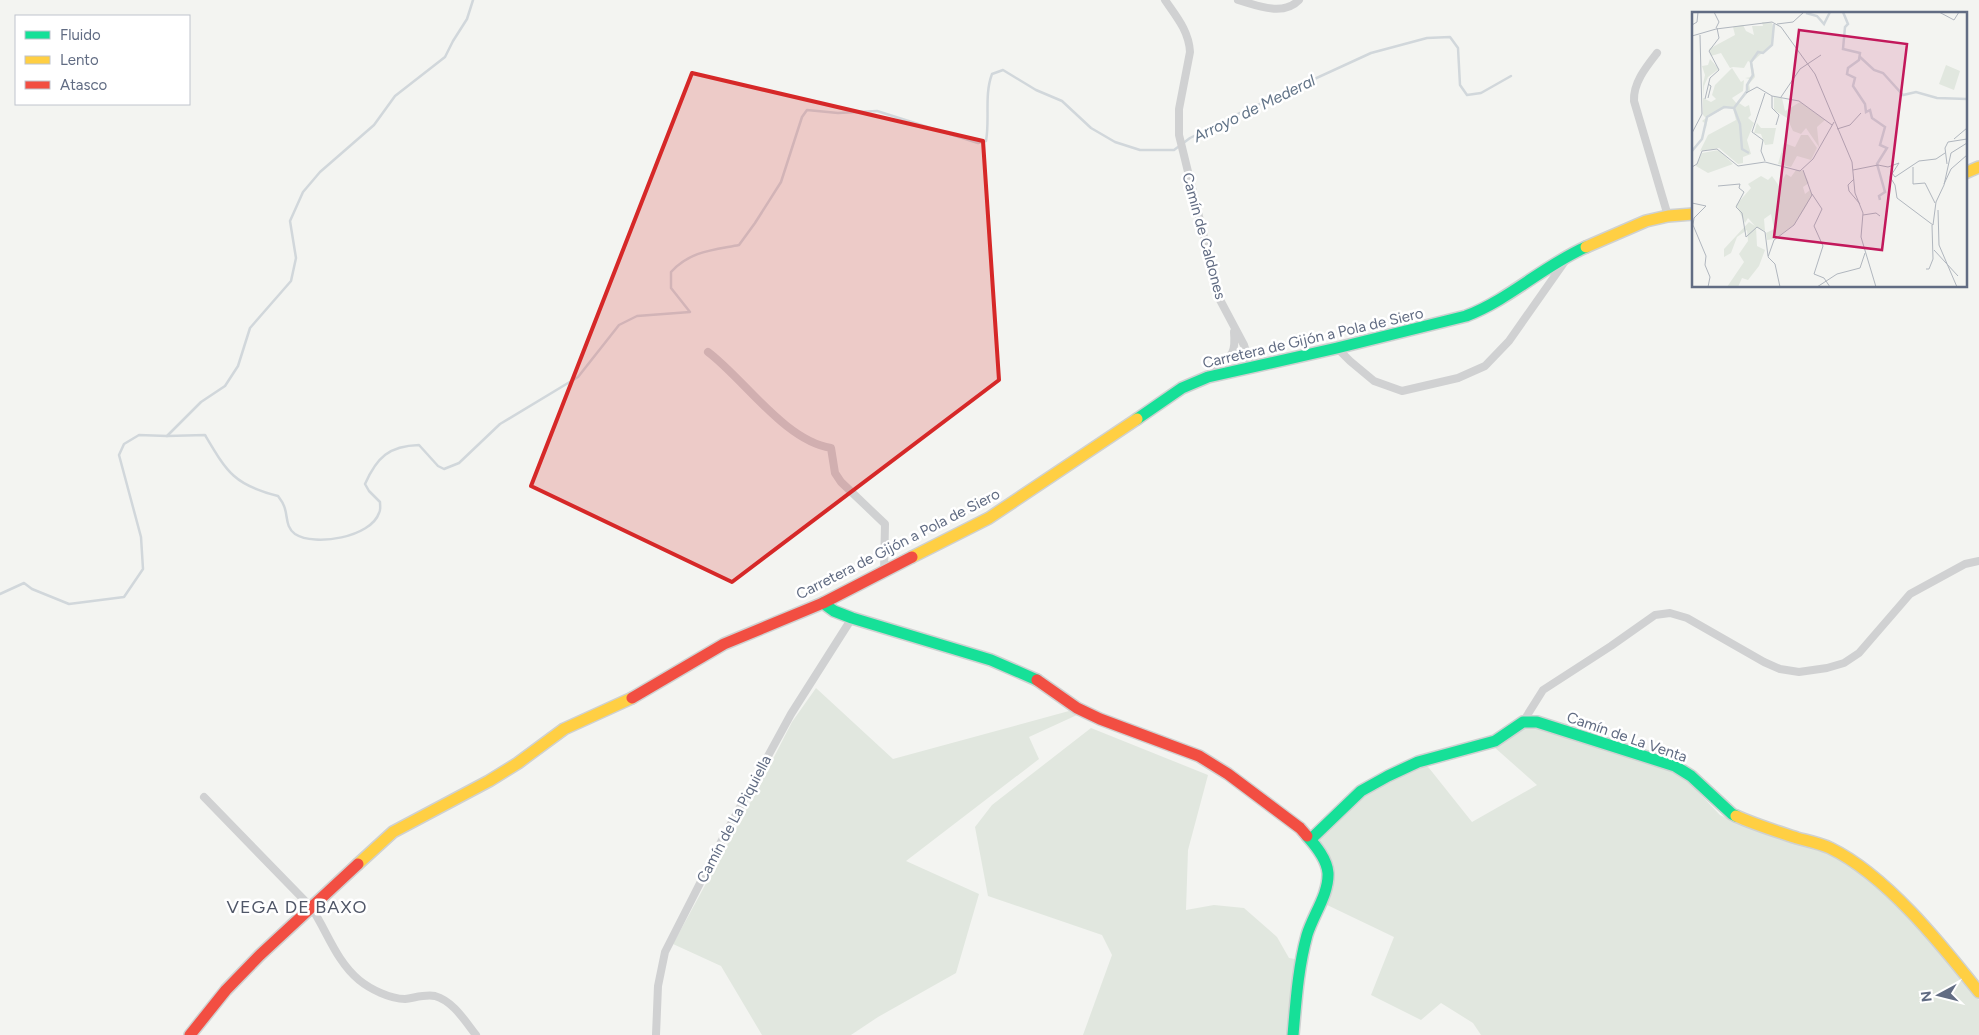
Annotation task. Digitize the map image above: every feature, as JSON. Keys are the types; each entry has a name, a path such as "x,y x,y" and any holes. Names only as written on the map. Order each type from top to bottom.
{"street":[{"name":"Camín de Caldones","path":"1165,0 1187,34 1190,43 1180,109 1179,134 1219,298 1244,345 1246,368"},
{"path":"1238,0 1273,9 1286,8 1298,0"},
{"path":"1657,53 1644,70 1633,94 1668,216"},
{"path":"1966,174 1979,167"},
{"name":"Carretera de Gijón a Pola de Siero","path":"190,1035 226,990 260,955 394,832 489,781 518,763 564,729 628,700 724,644 823,603 989,518 1182,388 1208,377 1427,326 1479,310 1516,290 1546,267 1570,254 1646,221 1668,216 1692,214"},
{"path":"1337,348 1374,381 1402,391 1458,378 1485,366 1509,342 1570,254"},
{"name":"Camín de Caldones","path":"1233,355 1236,345 1234,327"},
{"path":"708,352 763,405 797,433 822,447 831,448 836,473 842,482 885,524 884,572"},
{"path":"1208,377 1216,367 1233,355 1246,368"},
{"path":"1311,839 1361,791 1418,762 1494,741 1509,733 1524,722 1543,690 1655,615 1670,613 1687,618 1764,662 1780,669 1799,672 1827,668 1844,663 1859,653 1910,594 1965,564 1979,561"},
{"path":"823,603 834,611 852,618 991,660 1036,680 1077,708 1100,719 1199,756 1228,774 1300,828 1311,839 1325,862 1328,872 1327,882 1309,926 1303,947 1297,983 1293,1035"},
{"name":"Camín de La Piquiella","path":"656,1035 658,986 664,952 791,714 852,618"},
{"name":"Camín de La Venta","path":"1524,722 1537,722 1675,766 1691,776 1732,814 1757,825 1827,847 1843,855 1882,885 1936,938 1979,992"},
{"path":"204,796 312,907 325,927 340,959 359,981 390,996 403,999 434,996 441,999 453,1007 476,1035"}],"highlighted area":[{"path":"692,73 983,141 999,380 732,582 531,486"}],"shaded area":[{"path":"816,688 893,759 1069,711 1077,715 1029,737 1039,759 906,861 979,894 956,973 878,1017 851,1035 762,1035 721,966 673,944 792,722"},
{"path":"1534,726 1672,769 1686,779 1720,815 1740,824 1840,858 1882,892 1931,939 1979,1000 1979,1035 1481,1035 1473,1023 1441,1003 1421,1020 1371,995 1394,937 1323,903 1333,871 1319,839 1364,794 1424,764 1472,822 1537,785 1493,746 1523,729"},
{"path":"1091,728 1208,775 1188,850 1186,910 1214,905 1244,908 1277,937 1289,958 1295,959 1289,1035 1083,1035 1112,955 1102,935 988,896 975,827 992,805"}],"waterway":[{"path":"167,436 201,402 225,386 238,366 250,328 291,281 296,258 290,221 303,192 320,172 374,125 395,96 445,57 467,19 473,0"},
{"name":"Arroyo de Mederal","path":"0,594 24,583 32,589 69,604 124,597 143,569 141,537 119,455 124,444 139,435 205,435 226,468 241,482 263,492 278,496 284,505 290,528 295,534 304,538 315,540 342,537 354,534 365,528 374,521 380,512 380,502 365,484 374,467 385,455 400,448 419,445 438,466 444,469 459,463 500,424 578,377 619,325 637,316 690,312 671,288 671,272 678,265 702,252 739,245 781,182 802,117 807,110 838,113 877,111 978,143 986,141 988,90 992,74 1003,70 1036,90 1062,101 1091,128 1115,142 1140,150 1174,150 1190,138 1238,114 1371,53 1427,38 1450,37 1458,48 1460,85 1467,95 1481,93 1511,76"}],"traffic: fast":[{"path":"1137,419 1182,388 1208,377 1466,316 1497,301 1555,263 1586,247"},
{"path":"823,603 834,611 852,618 991,660 1037,680"},
{"path":"1311,839 1361,791 1388,776 1418,762 1495,741 1523,722 1537,722 1675,766 1691,776 1736,816"},
{"path":"1293,1035 1301,960 1307,935 1328,881 1326,863 1307,836"}],"traffic: slow":[{"path":"1966,173 1979,167"},
{"path":"1586,247 1646,221 1668,216 1692,214"},
{"path":"912,557 989,518 1137,419"},
{"path":"358,864 393,832 489,781 518,763 564,729 632,698"},
{"path":"1736,816 1797,838 1826,846 1872,875 1930,932 1979,992"}],"traffic: jam":[{"path":"632,698 724,644 823,603 912,557"},
{"path":"1037,680 1077,708 1100,719 1199,756 1228,774 1300,828 1307,836"},
{"path":"190,1035 226,990 260,955 358,864"}],"district":[{"name":"VEGA DE BAXO","path":"297,907"}]}
